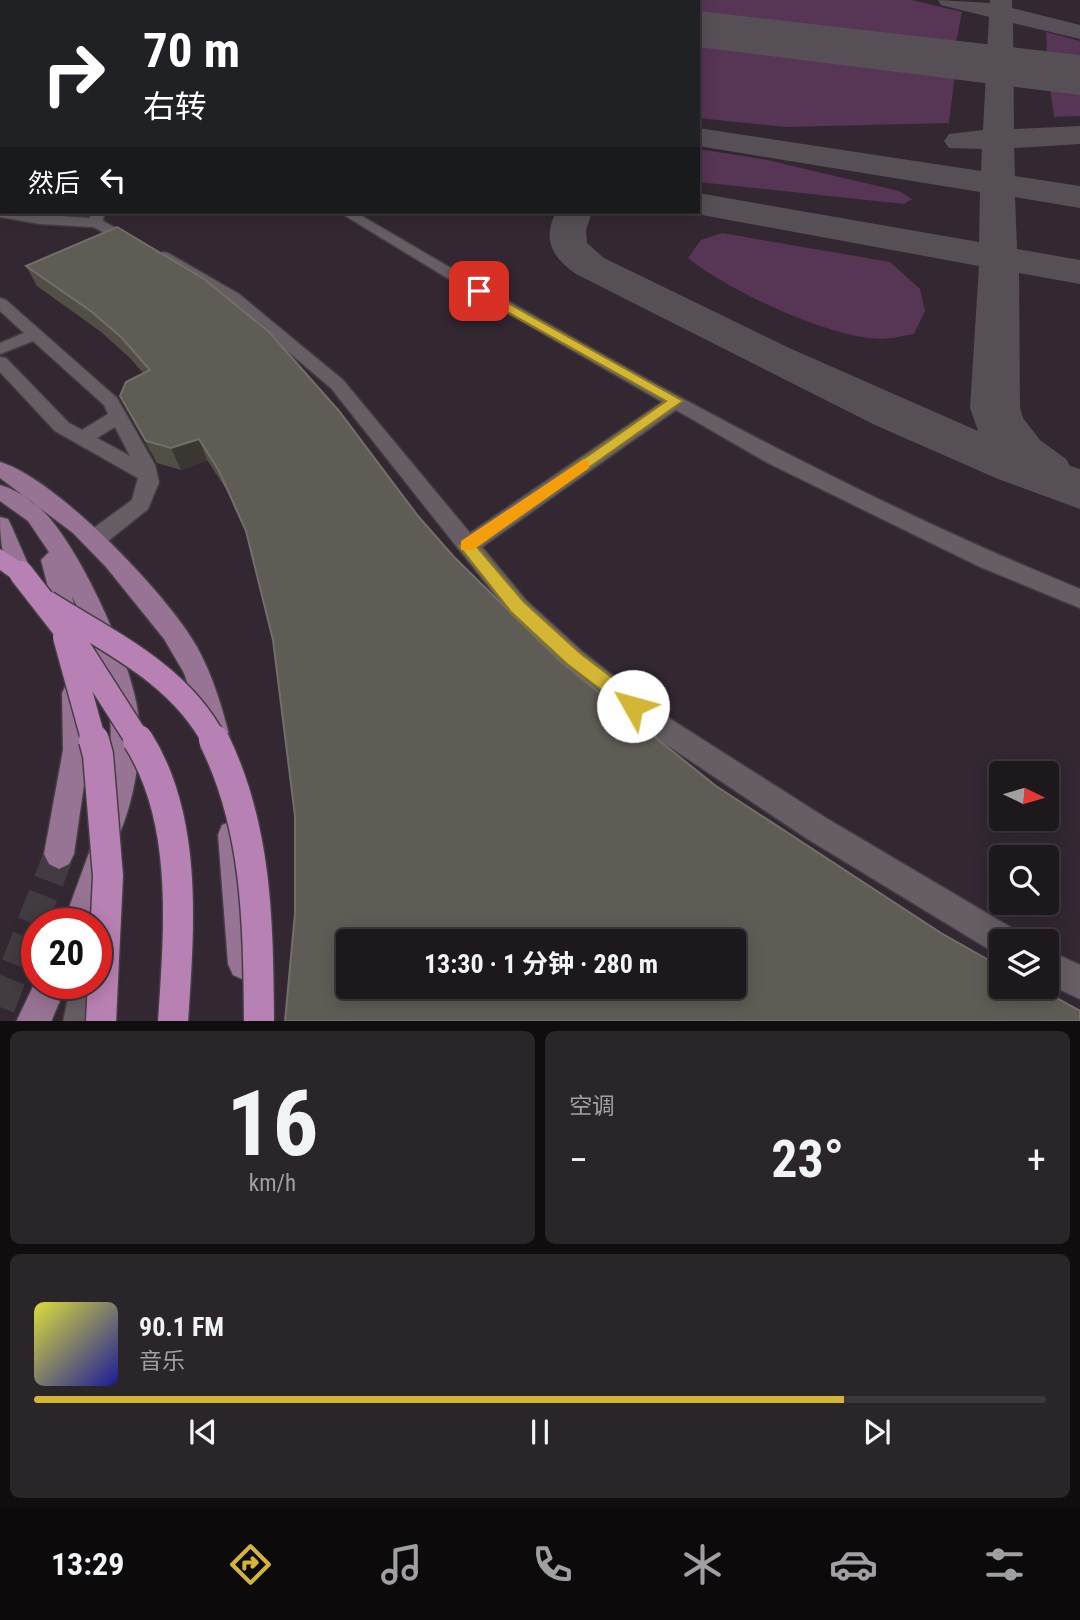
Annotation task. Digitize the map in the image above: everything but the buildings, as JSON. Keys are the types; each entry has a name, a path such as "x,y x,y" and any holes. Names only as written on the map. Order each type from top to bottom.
{"highway":[{"path":"10,565 53,610 100,677 152,766 170,833 178,948 173,1021"},
{"path":"53,610 98,755 108,876 101,1021"},
{"path":"53,610 181,693 210,731 237,792 251,843 257,898 259,1021"}],"main road":[{"path":"0,469 64,510 95,539 186,651 205,691 223,766 240,900 248,1021"},
{"path":"0,492 38,520 85,600 104,641 124,704 122,778 86,908"},
{"path":"38,520 60,584 75,668 76,750 59,854"},
{"path":"0,524 10,565"},
{"path":"33,1021 44,999"}],"lane":[{"path":"6,214 40,220 97,217 233,297 337,384 518,607 574,659 652,721 816,828 989,932"},
{"path":"349,214 457,278 787,464 986,560 1080,599"},
{"path":"0,303 111,402 147,474 149,482 141,503 125,519 95,539"},
{"path":"0,349 35,334"},
{"path":"0,362 62,427 147,474"},
{"path":"467,546 676,401"},
{"path":"81,439 118,417"},
{"path":"100,908 122,778"},
{"path":"1059,972 1080,984"},
{"path":"80,1021 84,999"}],"shaded area":[{"path":"700,0 1080,0 1080,1021 0,1021 0,214 700,214"},
{"path":"700,0 911,0 962,12 955,47 700,16"},
{"path":"1046,32 1080,41 1080,60 1047,56"},
{"path":"700,41 955,74 949,123 786,127 700,118"},
{"path":"1050,87 1080,90 1080,116 1054,117"},
{"path":"700,149 767,160 899,191 912,199 904,204 700,182"},
{"path":"722,233 890,262 920,289 925,311 914,334 886,339 861,337 808,322 753,298 705,271 688,258 701,240"}],"taxiway":[{"path":"949,0 1001,13"},
{"path":"1001,0 1001,13"},
{"path":"998,139 1001,13"},
{"path":"1001,13 1080,32"},
{"path":"998,139 1080,135"},
{"path":"700,137 998,184"},
{"path":"960,141 998,139"},
{"path":"998,139 998,184"},
{"path":"998,184 1080,197"},
{"path":"998,184 998,257"},
{"path":"700,204 998,257"},
{"path":"573,214 567,230 567,243 570,249 590,266 771,357 893,414 1080,490"},
{"path":"998,257 1080,272"},
{"path":"998,257 1000,302 995,408 1008,437 1047,472"}],"runway":[{"path":"700,29 1080,75"}],"tunnel":[{"path":"0,1007 59,854"}],"slow traffic":[{"path":"467,546 584,465"}],"route":[{"path":"479,291 676,401 467,546 518,607 574,659 633,706"}]}
